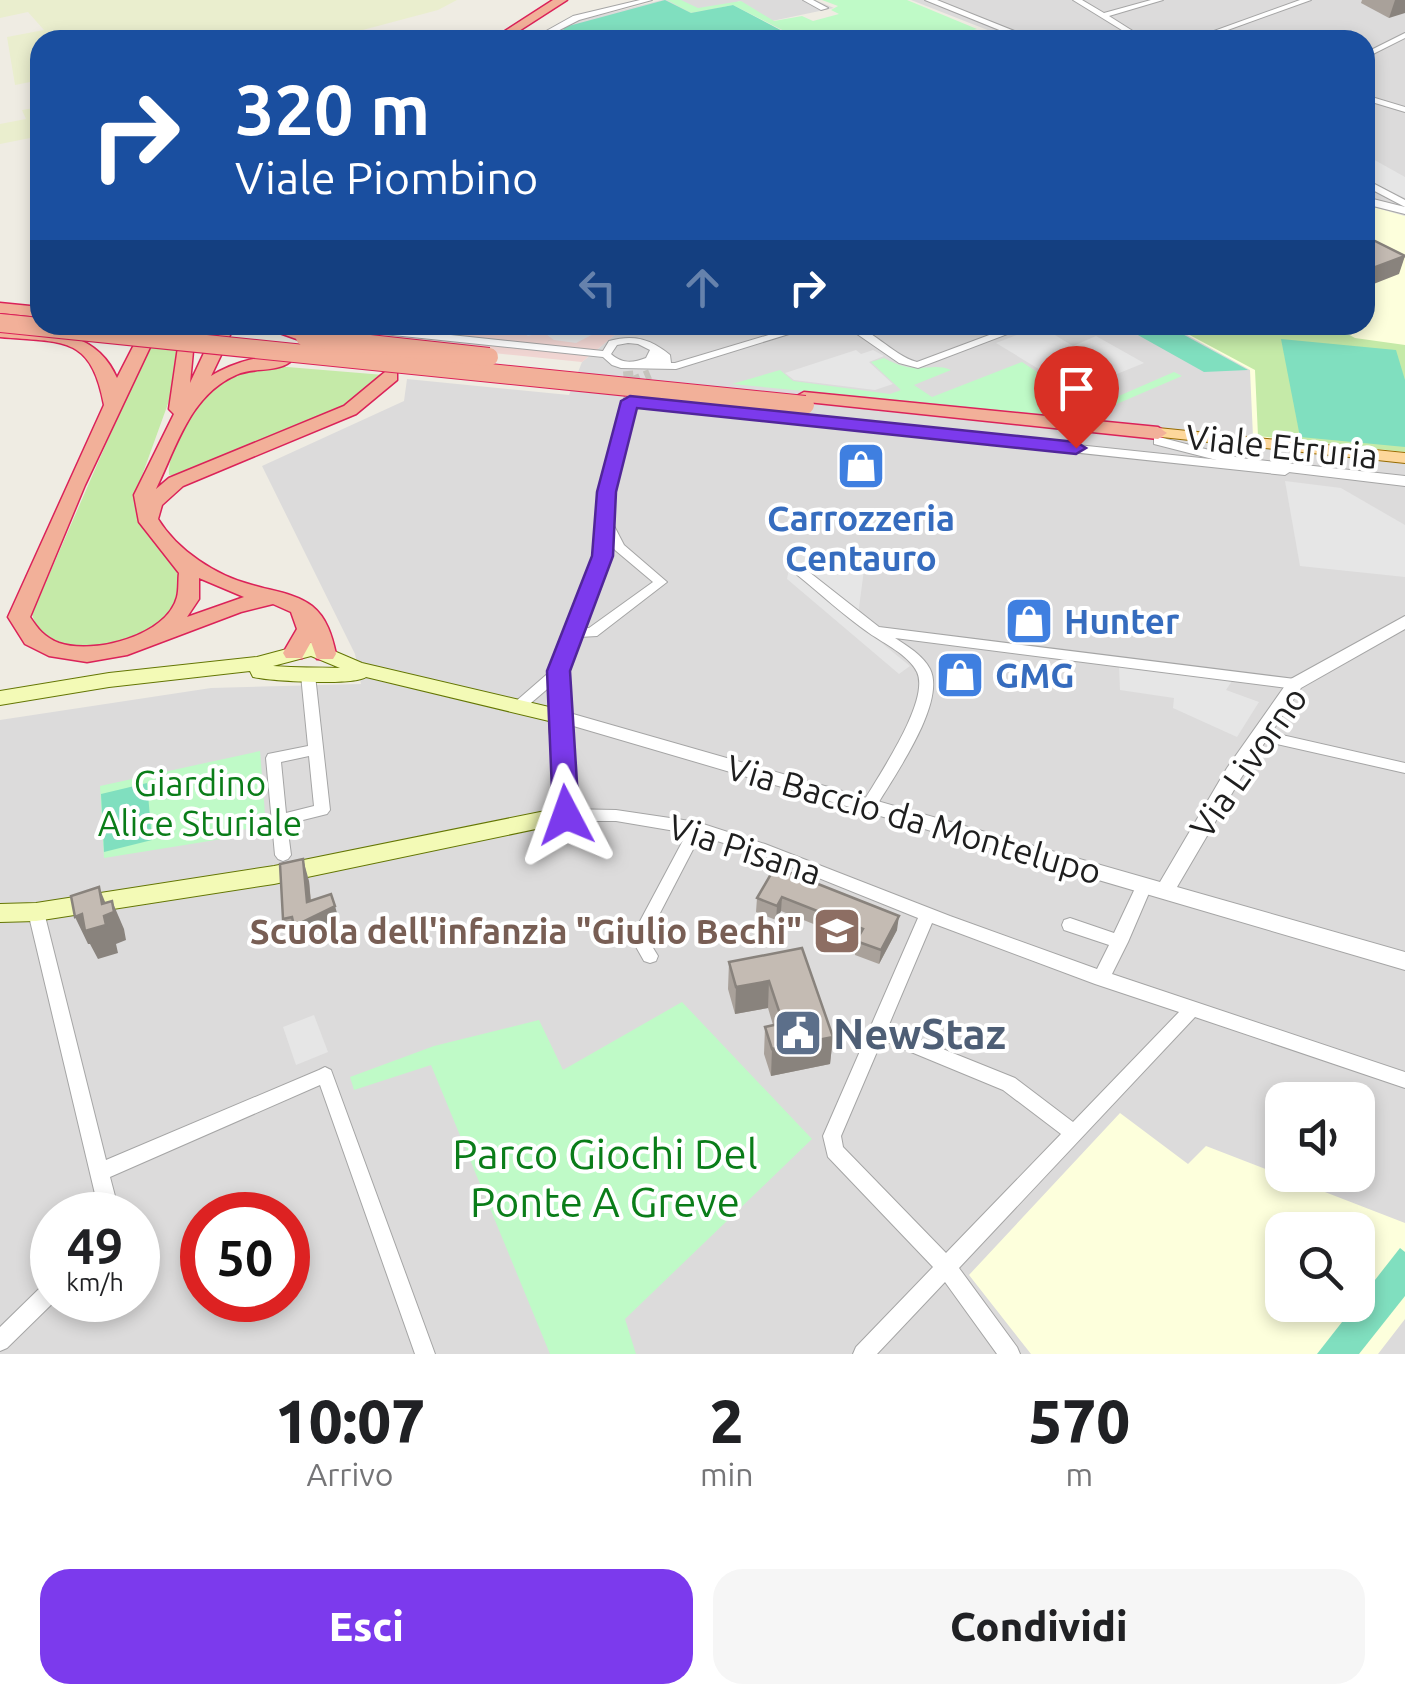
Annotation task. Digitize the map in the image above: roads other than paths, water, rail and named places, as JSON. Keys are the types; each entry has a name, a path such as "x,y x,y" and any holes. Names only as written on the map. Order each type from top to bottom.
{"highway":[{"path":"514,30 561,0"},
{"path":"524,30 570,0"},
{"path":"0,308 30,311"},
{"path":"0,316 30,319"},
{"path":"0,324 30,327"},
{"path":"0,332 60,339 86,347 106,362 114,408"},
{"path":"108,335 670,392"},
{"path":"147,335 75,485 20,617 35,643 58,652 89,654 140,643 245,602 292,603"},
{"path":"186,335 710,388"},
{"path":"296,335 804,401"},
{"path":"178,418 184,350"},
{"path":"140,643 169,625 189,602 189,572 149,522 144,495 178,418 213,353"},
{"path":"178,418 204,385 219,375 252,364 281,362 520,384 804,401 1158,437"},
{"path":"149,522 153,503 176,482 350,410 391,376"},
{"path":"174,550 229,585 292,603 321,631 326,655"},
{"path":"292,603 308,629 300,667"}],"main road":[{"name":"Viale Etruria","path":"1158,437 1405,458"},
{"name":"Viale Etruria","path":"1158,437 1405,466"},
{"path":"300,667 326,665 326,655"},
{"name":"Via Baccio da Montelupo","path":"326,655 559,716"},
{"name":"Via Baccio da Montelupo","path":"6,698 208,670 300,667 422,682"},
{"path":"559,716 566,815"},
{"name":"Via Pisana","path":"0,914 36,912 274,875 566,815"}],"street":[{"path":"553,30 576,18 648,0"},
{"path":"807,0 824,8"},
{"path":"917,0 994,30"},
{"path":"929,0 1006,30"},
{"path":"1077,0 1126,30"},
{"path":"1101,16 1159,0"},
{"path":"1222,30 1307,0"},
{"path":"1375,50 1405,34"},
{"path":"1375,100 1405,110"},
{"path":"1375,188 1405,207"},
{"path":"1375,202 1405,207"},
{"path":"384,335 606,354 627,368 645,369 777,335"},
{"path":"634,335 634,340"},
{"path":"864,335 903,361 918,365 999,335"},
{"path":"606,354 613,344 634,340 667,357 666,366"},
{"path":"645,369 655,349"},
{"path":"559,716 559,671 603,556 606,492 630,399 1234,467 1353,475"},
{"path":"1158,437 1226,460 1405,481"},
{"path":"575,632 592,633 661,582 619,547 605,520"},
{"path":"800,571 926,673 920,714 869,806"},
{"name":"Via Livorno","path":"1154,889 1295,684 1405,622"},
{"path":"876,630 1295,684"},
{"path":"280,820 322,810 316,750 300,667"},
{"path":"520,705 559,671"},
{"name":"Via Baccio da Montelupo","path":"559,716 1405,962"},
{"path":"1260,735 1405,768"},
{"path":"283,855 273,758 316,750"},
{"name":"Via Pisana","path":"566,815 617,815 697,828 762,848 927,915 1101,979 1405,1080"},
{"path":"650,956 640,938 697,828"},
{"path":"1101,979 1154,889"},
{"path":"36,912 106,1192"},
{"path":"927,915 836,1122 835,1151 946,1267 1010,1354"},
{"path":"1070,925 1120,942"},
{"path":"863,1354 1190,1011"},
{"path":"877,1030 1009,1084 1072,1132"},
{"path":"102,1171 326,1076 426,1354"},
{"path":"0,1341 30,1312"}],"tunnel":[{"path":"628,371 630,395"},
{"path":"631,382 650,374"}],"place":[{"name":"Carrozzeria Centauro","path":"861,466"},
{"name":"Hunter","path":"1029,621"},
{"name":"GMG","path":"960,675"},
{"name":"Scuola dell'infanzia \"Giulio Bechi\"","path":"837,931"},
{"name":"NewStaz","path":"798,1033"}],"park label":[{"name":"Giardino Alice Sturiale","path":"200,803"},
{"name":"Parco Giochi Del Ponte A Greve","path":"605,1177"}]}
